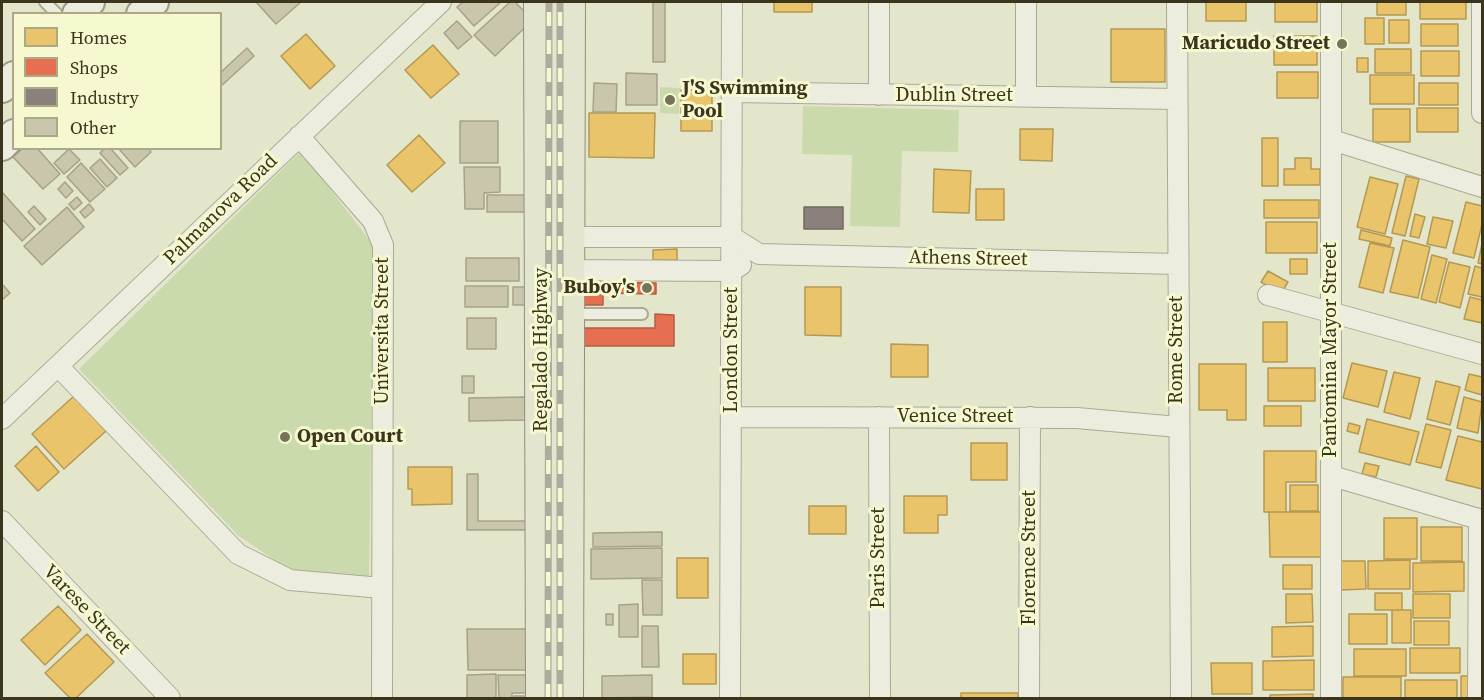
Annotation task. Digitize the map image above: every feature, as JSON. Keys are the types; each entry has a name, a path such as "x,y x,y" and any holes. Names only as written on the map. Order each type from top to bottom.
{"main road":[{"name":"Regalado Highway","path":"540,2 555,237"},
{"name":"Regalado Highway","path":"542,699 555,237 569,2"},
{"name":"Regalado Highway","path":"555,270 568,315 567,699"}],"street":[{"name":"Palmanova Road","path":"2,419 441,2"},
{"name":"London Street","path":"730,699 732,2"},
{"path":"879,2 879,95"},
{"path":"1026,2 1026,96"},
{"name":"Rome Street","path":"1177,2 1181,699"},
{"name":"Pantomina Mayor Street","path":"1331,2 1331,699"},
{"path":"1482,2 1482,113"},
{"name":"Dublin Street","path":"732,92 1177,99"},
{"name":"Universita Street","path":"299,136 373,221 383,245 382,699"},
{"path":"1332,140 1482,187"},
{"path":"555,237 732,237 759,254 732,271 555,270"},
{"path":"602,237 602,271"},
{"name":"Athens Street","path":"759,254 1177,264"},
{"path":"1268,295 1482,354"},
{"path":"58,366 238,554 290,580 382,588"},
{"name":"Venice Street","path":"731,417 1030,417 1116,420 1178,427"},
{"name":"Paris Street","path":"879,417 880,699"},
{"name":"Florence Street","path":"1029,699 1030,417"},
{"path":"1332,476 1480,519 1478,699"},
{"name":"Varese Street","path":"2,522 170,699"}],"lane":[{"path":"568,315 642,314"}],"green space":[{"name":"J'S Swimming Pool","path":"660,87 680,88 679,114 660,113"},
{"path":"803,106 959,110 958,152 902,151 900,227 850,226 852,155 802,154"},
{"path":"301,151 374,246 369,580 290,571 238,535 79,369"}],"building: Homes":[{"path":"774,2 812,2 812,12 774,12"},
{"path":"1206,2 1246,2 1246,21 1206,21"},
{"path":"1275,2 1317,2 1317,22 1275,22"},
{"path":"1377,2 1406,2 1406,15 1377,15"},
{"path":"1420,2 1466,2 1466,19 1420,19"},
{"path":"1365,18 1384,18 1384,44 1365,44"},
{"path":"1389,20 1409,20 1409,43 1389,43"},
{"path":"1421,24 1458,24 1458,46 1421,46"},
{"path":"1111,29 1165,29 1165,82 1111,82"},
{"path":"306,34 335,66 310,89 281,56"},
{"path":"1274,36 1317,36 1317,65 1274,65"},
{"path":"433,45 459,74 431,98 405,70"},
{"path":"1375,49 1411,49 1411,73 1375,73"},
{"path":"1421,51 1459,51 1459,76 1421,76"},
{"path":"1357,58 1368,58 1368,72 1357,72"},
{"path":"1277,72 1318,72 1318,98 1277,98"},
{"path":"1370,75 1414,75 1414,104 1370,104"},
{"path":"1419,83 1458,83 1458,105 1419,105"},
{"path":"681,90 712,90 712,131 681,131"},
{"path":"1417,108 1458,108 1458,132 1417,132"},
{"path":"1373,109 1410,109 1410,142 1373,142"},
{"path":"589,113 655,113 654,158 589,157"},
{"path":"1020,129 1053,129 1052,161 1020,160"},
{"path":"419,135 445,163 412,192 387,165"},
{"path":"1262,138 1278,138 1278,186 1262,186"},
{"path":"1295,158 1311,158 1311,169 1320,169 1320,185 1284,185 1284,169 1295,169"},
{"path":"934,169 971,171 969,213 933,212"},
{"path":"1406,176 1419,179 1405,236 1392,233"},
{"path":"1370,177 1398,184 1385,234 1357,227"},
{"path":"976,189 1004,189 1004,220 976,220"},
{"path":"1264,200 1319,200 1319,218 1264,218"},
{"path":"1466,202 1482,206 1482,224 1474,258 1453,253"},
{"path":"1415,214 1425,217 1419,238 1410,236"},
{"path":"1433,217 1453,221 1446,248 1427,244"},
{"path":"1266,222 1317,222 1317,253 1266,253"},
{"path":"1361,230 1392,238 1390,246 1359,239"},
{"path":"1403,240 1430,247 1418,298 1390,292"},
{"path":"1370,243 1394,248 1383,293 1359,287"},
{"path":"1482,244 1482,264 1478,263"},
{"path":"677,249 677,260 653,260 653,250"},
{"path":"1432,255 1447,259 1436,303 1421,299"},
{"path":"1290,259 1307,259 1307,274 1290,274"},
{"path":"1449,262 1470,267 1460,308 1439,302"},
{"path":"1475,266 1482,268 1482,297 1468,294"},
{"path":"1268,271 1288,282 1281,294 1261,282"},
{"path":"805,287 841,287 841,336 805,335"},
{"path":"1470,297 1482,300 1482,323 1464,319"},
{"path":"1263,322 1287,322 1287,362 1263,362"},
{"path":"891,344 928,345 928,377 891,377"},
{"path":"1352,363 1387,371 1378,407 1343,398"},
{"path":"1199,364 1246,364 1246,420 1227,420 1227,410 1199,410"},
{"path":"1268,368 1315,368 1315,401 1268,401"},
{"path":"1394,372 1420,378 1410,419 1384,412"},
{"path":"1469,374 1482,377 1482,395 1465,390"},
{"path":"1436,381 1460,387 1450,425 1427,419"},
{"path":"74,396 106,431 64,469 32,434"},
{"path":"1464,397 1482,402 1478,433 1457,428"},
{"path":"1264,406 1301,406 1301,426 1264,426"},
{"path":"1367,419 1419,432 1410,465 1359,452"},
{"path":"1349,423 1360,426 1358,434 1347,431"},
{"path":"1426,424 1451,430 1441,468 1416,462"},
{"path":"1458,436 1482,442 1482,489 1446,480"},
{"path":"971,443 1007,443 1007,480 971,480"},
{"path":"36,446 59,472 38,491 15,466"},
{"path":"1264,451 1316,451 1316,482 1286,482 1286,512 1264,512"},
{"path":"1365,463 1379,466 1376,477 1362,474"},
{"path":"408,467 452,467 452,504 412,505 412,489 408,489"},
{"path":"1290,485 1318,485 1318,511 1290,511"},
{"path":"904,496 947,496 947,515 938,515 938,533 904,533"},
{"path":"809,506 846,506 846,534 809,534"},
{"path":"1269,512 1322,512 1323,557 1270,557"},
{"path":"1384,518 1417,518 1417,559 1384,559"},
{"path":"1421,527 1462,527 1462,561 1421,561"},
{"path":"677,558 708,558 708,598 677,598"},
{"path":"1410,560 1410,589 1368,589 1368,561"},
{"path":"1341,561 1365,561 1366,589 1341,590"},
{"path":"1464,562 1464,591 1413,592 1413,563"},
{"path":"1283,565 1312,565 1312,589 1283,589"},
{"path":"1375,593 1402,593 1402,610 1375,610"},
{"path":"1286,594 1312,594 1313,622 1286,623"},
{"path":"1413,594 1450,594 1450,618 1413,618"},
{"path":"58,606 81,630 45,665 21,640"},
{"path":"1392,610 1411,610 1411,643 1392,643"},
{"path":"1349,614 1387,614 1387,644 1349,644"},
{"path":"1414,621 1449,621 1449,645 1414,645"},
{"path":"1313,626 1313,656 1272,657 1272,627"},
{"path":"87,634 114,662 76,698 70,698 45,673"},
{"path":"1410,648 1460,648 1460,673 1410,673"},
{"path":"1354,649 1406,649 1406,676 1354,676"},
{"path":"683,654 716,654 716,684 683,684"},
{"path":"1314,660 1314,690 1263,690 1263,661"},
{"path":"1211,663 1252,663 1252,694 1212,694"},
{"path":"1461,676 1476,676 1476,698 1461,698"},
{"path":"1343,677 1401,677 1401,698 1343,698"},
{"path":"1405,680 1457,680 1457,698 1405,698"},
{"path":"961,693 1018,693 1018,698 961,698"},
{"path":"1313,694 1313,698 1270,698 1270,695"}],"building: Shops":[{"path":"594,282 656,283 656,294 603,293 603,305 583,305 583,292"},
{"path":"655,314 674,315 674,346 582,346 582,328 655,328"}],"building: Industry":[{"path":"804,207 843,207 843,229 804,229"}],"building: Other":[{"path":"256,2 301,2 276,24"},
{"path":"463,2 501,2 474,26 457,7"},
{"path":"510,2 515,2 533,20 495,56 474,35"},
{"path":"653,2 665,2 665,62 653,62"},
{"path":"457,21 472,37 458,49 444,33"},
{"path":"247,48 254,56 222,85 222,71"},
{"path":"626,73 657,74 657,105 626,105"},
{"path":"594,83 617,84 616,112 593,112"},
{"path":"460,121 498,121 498,163 460,163"},
{"path":"21,150 39,150 60,174 43,189 13,157"},
{"path":"68,150 80,160 64,174 54,163"},
{"path":"103,150 112,150 128,168 120,175 100,153"},
{"path":"120,150 150,150 151,152 135,167"},
{"path":"100,159 117,178 107,187 90,168"},
{"path":"81,163 105,189 90,202 67,177"},
{"path":"464,167 500,167 500,192 484,193 484,209 465,209"},
{"path":"65,182 73,191 66,198 58,189"},
{"path":"2,192 35,229 22,241 2,219"},
{"path":"487,195 534,195 534,212 487,212"},
{"path":"77,197 82,203 74,210 69,204"},
{"path":"89,204 94,210 85,218 80,212"},
{"path":"34,206 46,219 40,225 28,212"},
{"path":"67,207 84,227 42,265 24,246"},
{"path":"466,258 519,258 519,281 466,281"},
{"path":"2,284 10,293 2,300"},
{"path":"465,286 508,286 508,307 465,307"},
{"path":"513,287 529,287 529,305 513,305"},
{"path":"467,318 496,318 496,349 467,349"},
{"path":"462,376 474,376 474,393 462,393"},
{"path":"528,397 528,420 469,421 469,398"},
{"path":"467,474 478,474 478,521 531,521 531,530 467,530"},
{"path":"662,532 662,546 593,547 593,533"},
{"path":"662,548 662,578 591,579 591,549"},
{"path":"642,580 662,580 662,615 643,615"},
{"path":"638,604 638,637 619,637 619,605"},
{"path":"606,614 613,614 613,625 606,625"},
{"path":"642,626 658,626 659,667 642,667"},
{"path":"467,629 526,629 527,670 468,670"},
{"path":"496,674 496,698 467,698 467,675"},
{"path":"498,675 532,675 533,693 512,693 512,698 499,698"},
{"path":"652,675 652,697 602,698 602,676"},
{"path":"514,696 531,696 531,698 514,698"}],"railway":[{"path":"548,698 549,2"},
{"path":"560,2 560,698"}],"place":[{"name":"Maricudo Street","path":"1342,44"},
{"name":"J'S Swimming Pool","path":"670,100"},
{"name":"Buboy's","path":"647,288"},
{"name":"Open Court","path":"285,437"}]}
